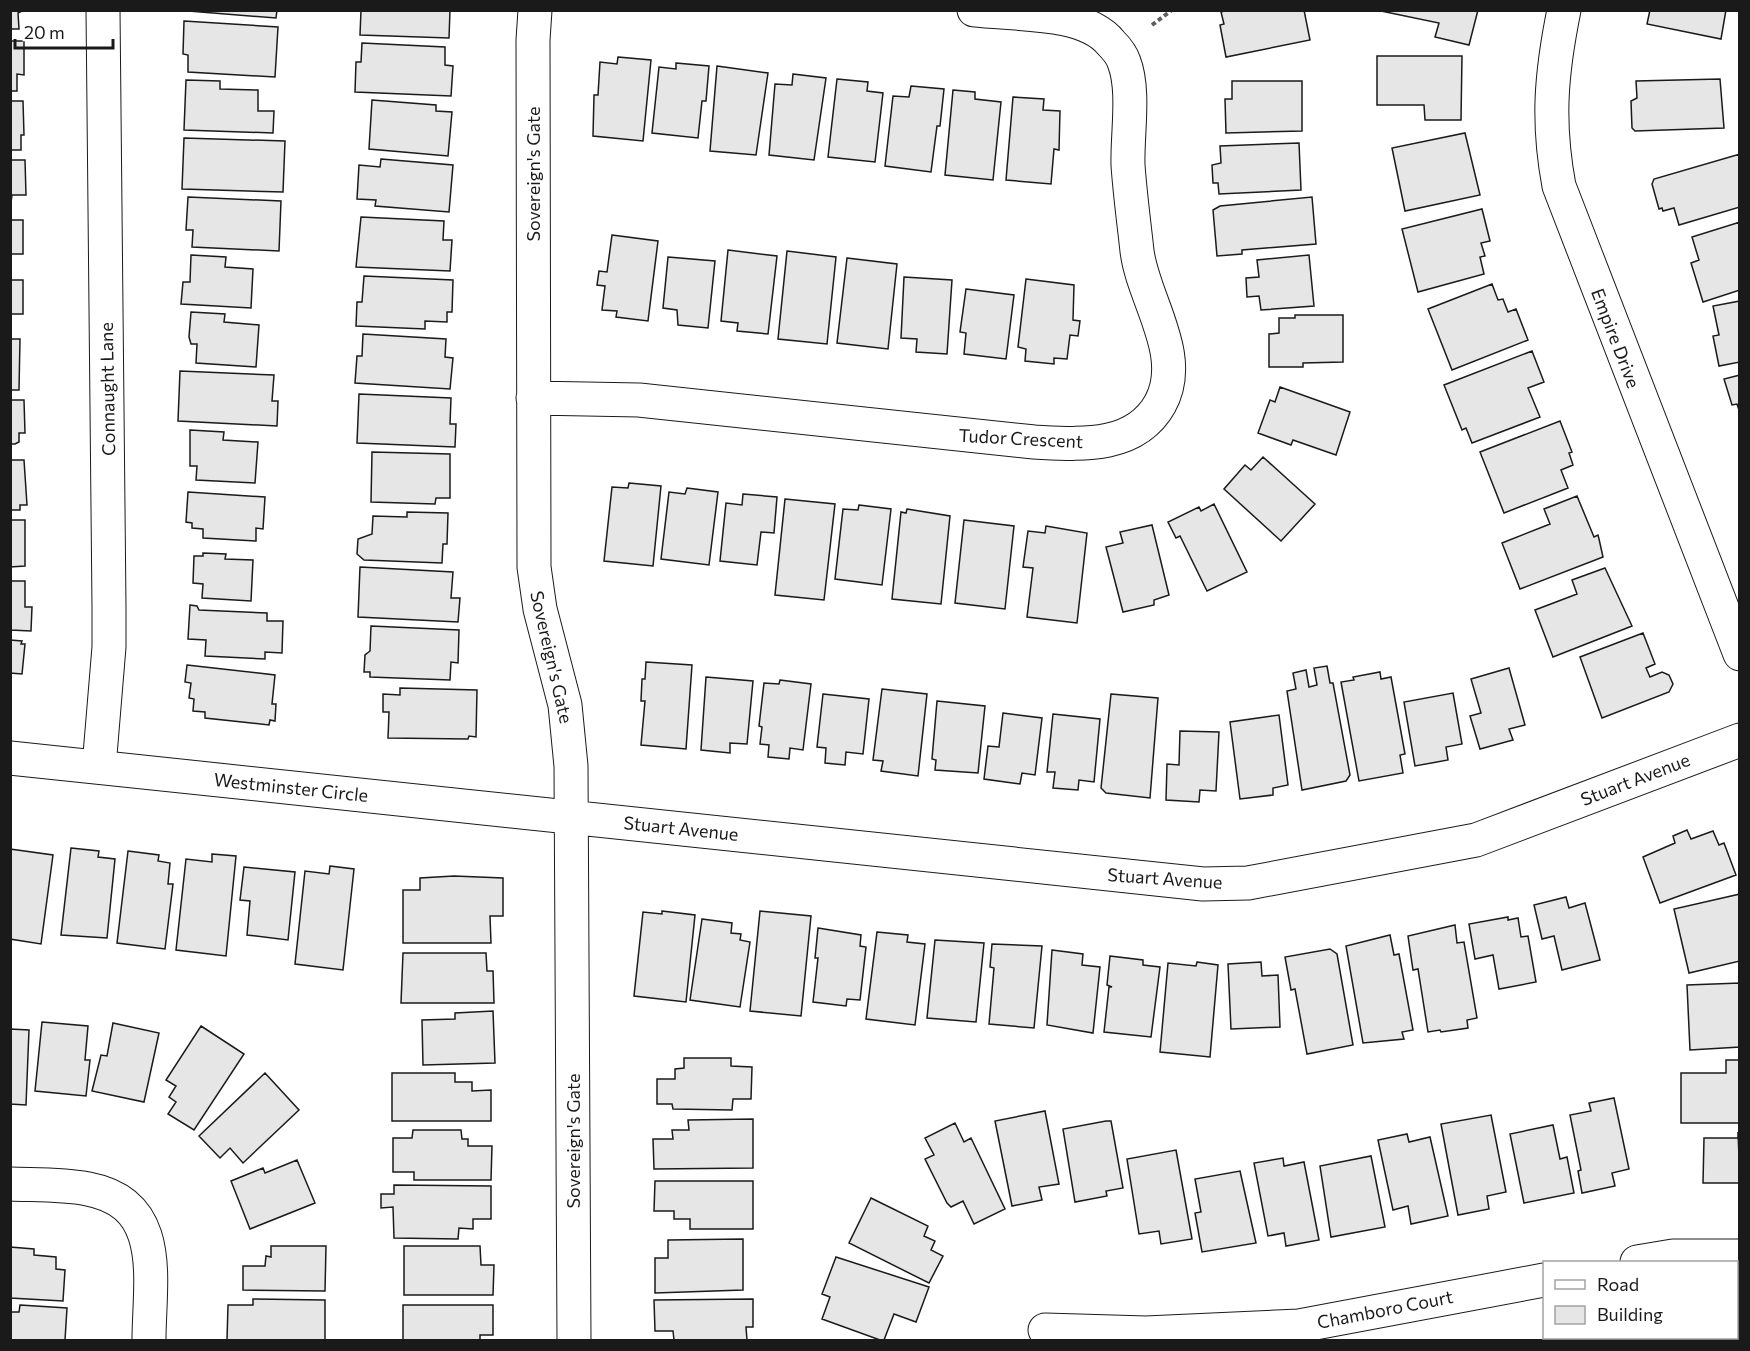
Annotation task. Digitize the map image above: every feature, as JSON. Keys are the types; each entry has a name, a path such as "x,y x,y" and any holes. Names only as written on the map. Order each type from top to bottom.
{"street":[{"name":"Connaught Lane","path":"99,767 109,647 103,10"},
{"name":"Sovereign's Gate","path":"536,10 533,40 535,577 545,630 565,705 571,766 574,1341"},
{"name":"Tudor Crescent","path":"533,398 639,400 1034,442 1079,444 1120,438 1143,425 1163,396 1168,380 1168,356 1138,255 1128,166 1128,83 1124,61 1111,42 1083,24 1059,18 974,10"},
{"name":"Empire Drive","path":"1564,10 1554,60 1550,102 1552,144 1559,186 1740,654"},
{"name":"Stuart Avenue","path":"571,817 1145,879 1203,884 1248,883 1476,840 1740,740"},
{"name":"Westminster Circle","path":"10,758 571,817"},
{"path":"10,1184 89,1189 110,1196 136,1214 148,1244 149,1341"},
{"path":"1647,1261 1673,1256 1740,1256"},
{"name":"Chamboro Court","path":"1045,1330 1146,1333 1299,1326 1543,1280"}],"path":[{"path":"1152,25 1172,10"}],"building":[{"path":"10,10 24,10 18,13 19,29 10,29"},
{"path":"176,10 277,10 276,18"},
{"path":"361,10 450,10 449,38 360,35"},
{"path":"1228,10 1304,10 1310,40 1226,57 1220,25 1224,24 1221,12"},
{"path":"1478,10 1469,45 1435,37 1439,23 1381,11"},
{"path":"1650,10 1726,10 1721,39 1647,24"},
{"path":"184,21 278,27 275,77 188,72 188,55 183,54"},
{"path":"10,41 24,41 24,75 17,74 17,91 10,91"},
{"path":"362,43 445,47 445,65 453,66 451,96 355,92 356,62 361,62"},
{"path":"1377,56 1462,56 1461,120 1425,120 1424,105 1377,105"},
{"path":"618,57 651,60 643,141 593,136 594,95 598,95 600,62 617,64"},
{"path":"676,63 709,66 706,101 702,101 698,138 652,133 659,67 676,69"},
{"path":"717,66 768,73 756,155 710,151"},
{"path":"793,74 826,78 814,160 769,155 775,84 792,85"},
{"path":"837,79 868,82 867,91 883,93 875,162 828,157"},
{"path":"1720,79 1724,128 1635,131 1632,128 1631,101 1637,98 1636,81"},
{"path":"186,80 220,81 220,89 258,90 258,111 274,111 273,133 184,130"},
{"path":"1232,81 1302,81 1302,131 1226,133 1225,99 1232,99"},
{"path":"911,86 944,89 931,172 885,166 893,96 909,97"},
{"path":"953,90 975,92 975,99 1001,102 993,180 945,175"},
{"path":"1013,97 1044,99 1043,110 1060,111 1059,150 1054,149 1051,184 1006,180"},
{"path":"372,100 436,105 436,111 452,112 448,156 369,149"},
{"path":"10,101 23,101 24,135 21,135 21,150 10,150"},
{"path":"1465,133 1480,195 1405,211 1392,148"},
{"path":"184,138 285,141 283,192 182,189"},
{"path":"1299,143 1301,190 1219,194 1218,183 1213,183 1212,165 1221,163 1220,146"},
{"path":"1740,154 1740,207 1679,225 1674,208 1663,211 1662,208 1659,209 1652,184 1654,179"},
{"path":"381,159 453,165 449,212 375,206 376,200 357,199 359,165 380,167"},
{"path":"10,160 25,160 26,195 12,195 10,210"},
{"path":"188,197 281,201 279,251 192,247 193,230 186,230"},
{"path":"1312,197 1316,244 1242,250 1242,254 1217,256 1213,210 1220,206"},
{"path":"1482,209 1490,241 1481,243 1485,256 1480,257 1484,274 1418,292 1402,229"},
{"path":"361,217 444,221 443,240 452,240 450,271 356,267"},
{"path":"10,220 23,220 23,254 10,254"},
{"path":"1740,222 1740,290 1703,302 1691,263 1699,260 1692,237"},
{"path":"612,235 658,241 648,321 616,317 617,311 602,310 605,286 597,285 599,271 607,272"},
{"path":"728,250 777,256 768,334 737,331 738,323 721,321"},
{"path":"787,251 836,257 827,344 778,339"},
{"path":"191,255 226,257 225,267 253,269 251,308 181,304 183,282 190,282"},
{"path":"1309,255 1314,306 1261,310 1259,296 1247,297 1246,278 1259,277 1257,260"},
{"path":"668,257 715,261 708,328 678,325 677,310 663,308"},
{"path":"847,258 897,264 888,349 837,343"},
{"path":"364,276 453,280 452,312 447,312 447,322 425,321 425,329 356,326 357,302 362,302"},
{"path":"904,277 952,280 947,354 916,352 917,339 901,338"},
{"path":"1026,279 1074,285 1073,320 1080,321 1078,336 1070,335 1067,359 1054,358 1054,364 1025,361 1026,349 1018,347"},
{"path":"10,280 23,280 23,314 10,314"},
{"path":"1492,284 1498,300 1503,299 1508,312 1516,309 1528,340 1452,370 1428,309"},
{"path":"966,289 1014,295 1006,359 964,354 966,333 960,332"},
{"path":"1740,301 1740,362 1719,366 1713,336 1719,335 1713,306"},
{"path":"191,312 225,314 224,322 259,325 256,367 196,363 197,344 191,344 189,337"},
{"path":"1295,315 1343,315 1343,362 1303,363 1303,367 1269,367 1269,334 1279,333 1279,318 1295,318"},
{"path":"363,334 446,339 445,357 453,358 450,389 355,383 357,356 362,356"},
{"path":"10,339 20,339 19,390 10,390"},
{"path":"1532,351 1544,382 1528,388 1540,417 1472,443 1466,428 1462,430 1444,385"},
{"path":"180,371 274,375 272,401 278,401 277,426 178,421"},
{"path":"1740,375 1740,413 1737,404 1732,405 1724,379"},
{"path":"1280,387 1350,412 1336,455 1293,440 1291,445 1258,433 1270,400 1275,402"},
{"path":"359,394 451,398 450,424 456,424 455,447 357,443"},
{"path":"10,400 24,400 25,433 19,433 19,442 15,444 10,444"},
{"path":"1560,421 1572,452 1569,453 1573,465 1561,470 1568,488 1504,513 1480,452"},
{"path":"190,430 224,432 223,440 258,442 255,483 196,480 197,466 190,466"},
{"path":"372,452 450,454 450,498 436,498 435,504 371,502"},
{"path":"1263,457 1315,504 1281,541 1224,489 1245,465 1251,470"},
{"path":"10,460 24,460 27,505 20,505 20,510 10,510"},
{"path":"629,483 661,486 653,566 604,561 612,487 628,488"},
{"path":"687,488 718,492 709,565 661,559 669,492 685,494"},
{"path":"188,492 265,497 263,529 256,528 256,541 203,538 203,529 192,528 192,523 186,522"},
{"path":"743,494 777,497 774,533 761,532 757,565 720,561 726,503 742,505"},
{"path":"1577,496 1594,537 1598,535 1603,557 1520,589 1502,543 1550,524 1544,509"},
{"path":"785,499 835,504 824,600 775,595"},
{"path":"1214,504 1247,572 1207,591 1180,536 1176,538 1168,522 1199,507 1201,511"},
{"path":"859,505 891,509 882,585 835,579 843,509 858,510"},
{"path":"907,509 950,516 941,604 892,599 901,512 906,513"},
{"path":"407,512 448,513 447,544 443,544 442,563 364,560 357,554 358,539 372,534 373,516 407,517"},
{"path":"10,520 25,520 25,566 10,567"},
{"path":"964,520 1014,526 1005,609 955,603"},
{"path":"1152,525 1169,595 1154,600 1154,605 1123,612 1106,547 1123,543 1120,532"},
{"path":"1046,526 1087,533 1077,623 1027,617 1033,568 1023,567 1028,531 1045,533"},
{"path":"203,553 226,554 225,559 253,560 251,601 202,598 203,584 193,583 194,556 203,556"},
{"path":"360,567 453,572 451,598 460,598 458,622 358,617"},
{"path":"1605,568 1632,626 1553,657 1535,610 1577,594 1572,580"},
{"path":"10,581 25,581 25,607 32,607 31,631 10,630"},
{"path":"190,605 197,606 199,610 267,613 267,621 283,621 282,653 265,652 265,659 205,656 206,640 188,639"},
{"path":"371,626 459,630 458,663 451,662 450,680 370,677 370,672 364,672 365,655 370,651"},
{"path":"1643,633 1655,664 1646,668 1650,677 1662,672 1669,675 1673,684 1669,692 1602,718 1580,657"},
{"path":"10,640 22,641 21,644 25,644 22,674 10,673"},
{"path":"646,662 692,665 686,749 641,745 645,701 641,701 642,679 645,679"},
{"path":"187,665 275,675 272,704 276,704 275,721 270,720 269,725 205,718 205,712 193,711 194,699 189,698 191,683 185,682"},
{"path":"1327,666 1330,683 1333,683 1350,775 1346,781 1302,790 1287,691 1296,689 1293,673 1306,670 1309,687 1317,685 1314,668"},
{"path":"1509,668 1525,725 1509,729 1513,740 1480,749 1470,716 1481,713 1471,679"},
{"path":"1380,672 1381,679 1391,677 1405,754 1400,755 1403,773 1359,781 1341,682 1354,680 1353,677"},
{"path":"706,677 753,681 747,744 730,743 730,753 701,750"},
{"path":"780,680 811,684 803,750 790,748 789,759 768,757 769,745 760,744 762,727 759,726 764,683 779,684"},
{"path":"400,688 477,690 476,737 469,736 468,739 388,738 389,712 383,712 383,694 400,695"},
{"path":"882,689 927,694 918,776 881,771 883,761 873,760"},
{"path":"1453,693 1462,744 1446,747 1448,760 1415,766 1404,702"},
{"path":"823,694 869,699 863,754 846,752 845,765 825,763 826,748 817,747"},
{"path":"1111,694 1158,698 1150,798 1106,793 1101,788"},
{"path":"937,701 985,706 978,773 935,770 936,760 932,759"},
{"path":"1003,713 1042,718 1035,775 1022,773 1020,784 984,779 988,746 999,747"},
{"path":"1053,714 1100,719 1094,782 1079,780 1078,790 1053,788 1055,772 1047,772"},
{"path":"1279,715 1288,785 1273,788 1273,795 1240,799 1230,722"},
{"path":"1180,731 1219,732 1216,791 1200,790 1199,802 1166,800 1167,764 1179,765"},
{"path":"1687,830 1691,839 1713,831 1719,845 1724,843 1736,875 1660,903 1643,857 1675,843 1673,836"},
{"path":"71,848 99,851 98,857 115,859 107,938 61,935"},
{"path":"10,849 53,855 41,944 10,939"},
{"path":"128,851 159,855 158,861 170,863 168,884 173,884 165,949 117,943"},
{"path":"212,854 236,856 226,956 176,950 186,859 212,862"},
{"path":"330,866 354,869 343,970 295,964 305,871 329,874"},
{"path":"244,867 295,872 288,940 247,935 250,901 240,900"},
{"path":"454,876 503,878 503,916 490,916 491,943 403,943 403,890 420,890 420,878"},
{"path":"1740,894 1740,961 1689,973 1674,909"},
{"path":"1566,897 1569,908 1585,903 1600,960 1562,970 1554,936 1542,939 1534,905"},
{"path":"662,911 695,915 686,1002 634,996 643,912 662,914"},
{"path":"760,911 811,916 801,1016 750,1011"},
{"path":"1508,917 1508,920 1518,918 1521,937 1528,936 1536,982 1499,989 1493,955 1475,959 1469,924"},
{"path":"702,919 732,923 731,933 741,934 740,940 750,942 740,1007 690,1000"},
{"path":"1455,925 1457,943 1464,942 1477,1018 1467,1020 1468,1028 1428,1032 1418,969 1413,970 1408,936"},
{"path":"818,928 861,935 860,946 866,947 860,1000 847,999 846,1006 813,1002 818,958 815,958"},
{"path":"877,932 908,935 907,942 925,944 915,1025 866,1019"},
{"path":"1390,935 1394,955 1399,954 1413,1030 1402,1032 1404,1039 1363,1043 1346,946"},
{"path":"935,940 984,943 976,1022 927,1018"},
{"path":"992,944 1042,946 1034,1028 989,1024 994,968 990,967"},
{"path":"1330,949 1337,954 1353,1045 1307,1054 1295,989 1291,990 1285,957"},
{"path":"1052,950 1083,954 1082,965 1100,967 1093,1033 1047,1025"},
{"path":"403,953 486,953 487,971 493,971 494,1003 401,1003"},
{"path":"1110,956 1143,960 1143,965 1160,967 1151,1037 1104,1032 1109,987 1112,987 1107,985"},
{"path":"1197,962 1218,965 1210,1057 1160,1052 1168,963 1196,966"},
{"path":"1261,962 1262,976 1278,975 1280,1027 1231,1029 1228,964"},
{"path":"1740,983 1740,1047 1690,1050 1687,985"},
{"path":"493,1011 495,1063 423,1065 422,1020 455,1019 455,1013"},
{"path":"42,1022 88,1026 85,1060 90,1060 86,1096 35,1091"},
{"path":"113,1023 159,1033 144,1102 92,1091 101,1055 107,1056"},
{"path":"201,1026 244,1054 194,1130 168,1114 176,1102 169,1097 176,1086 166,1080"},
{"path":"10,1029 29,1030 26,1105 10,1104"},
{"path":"684,1058 731,1058 731,1066 752,1067 751,1099 733,1099 732,1110 673,1109 672,1104 657,1104 657,1079 675,1079 675,1069 684,1068"},
{"path":"1726,1060 1740,1060 1740,1123 1681,1123 1681,1073 1726,1073"},
{"path":"265,1073 299,1110 243,1163 230,1148 220,1158 199,1136"},
{"path":"392,1073 455,1073 455,1082 472,1082 472,1091 491,1090 491,1121 392,1121"},
{"path":"1614,1098 1629,1169 1612,1173 1615,1186 1582,1193 1578,1171 1581,1170 1570,1115 1591,1111 1589,1103"},
{"path":"1045,1111 1059,1184 1039,1187 1042,1200 1012,1206 995,1121"},
{"path":"1491,1115 1506,1192 1487,1196 1489,1209 1458,1215 1441,1124"},
{"path":"753,1119 753,1168 654,1169 653,1139 673,1139 672,1130 689,1130 688,1120"},
{"path":"1111,1121 1123,1188 1106,1191 1107,1196 1075,1202 1063,1129"},
{"path":"955,1123 964,1142 971,1138 1005,1209 974,1224 963,1201 951,1207 947,1203 925,1159 934,1155 925,1138"},
{"path":"1553,1125 1560,1159 1567,1157 1574,1193 1524,1203 1510,1134"},
{"path":"413,1130 461,1130 462,1139 468,1139 468,1146 492,1146 491,1180 414,1180 414,1172 393,1172 393,1138 412,1138"},
{"path":"1738,1132 1740,1183 1703,1183 1704,1138 1738,1138"},
{"path":"1407,1134 1409,1142 1430,1137 1448,1216 1411,1224 1408,1206 1393,1210 1378,1140"},
{"path":"1176,1150 1192,1239 1161,1244 1159,1231 1139,1234 1127,1159"},
{"path":"1371,1156 1385,1227 1331,1237 1320,1166"},
{"path":"1283,1158 1284,1166 1304,1162 1319,1240 1286,1246 1284,1233 1268,1236 1254,1163"},
{"path":"297,1160 315,1203 250,1229 231,1181 263,1168 265,1173"},
{"path":"1240,1171 1256,1243 1202,1252 1195,1213 1201,1212 1195,1179"},
{"path":"655,1181 753,1181 753,1229 690,1229 690,1219 674,1219 674,1211 654,1211"},
{"path":"394,1185 491,1186 491,1219 473,1219 473,1229 459,1228 458,1239 394,1238 393,1207 381,1208 381,1194 394,1194"},
{"path":"871,1198 928,1226 924,1236 935,1241 931,1250 943,1256 929,1283 849,1243"},
{"path":"743,1239 743,1290 655,1293 655,1258 668,1258 668,1240"},
{"path":"271,1246 326,1246 325,1291 243,1290 243,1266 265,1266 266,1256 271,1257"},
{"path":"404,1246 480,1246 481,1265 494,1265 493,1295 404,1295"},
{"path":"10,1247 34,1249 34,1255 56,1257 56,1269 65,1270 63,1301 10,1298"},
{"path":"836,1257 929,1287 916,1322 894,1314 884,1340 880,1340 822,1319 830,1297 822,1294"},
{"path":"253,1299 325,1300 325,1340 227,1340 228,1305 253,1305"},
{"path":"753,1299 753,1327 746,1327 747,1340 674,1340 673,1331 655,1331 654,1300"},
{"path":"20,1305 67,1308 65,1340 10,1340 10,1312 19,1312"},
{"path":"403,1305 493,1305 493,1335 480,1335 480,1340 403,1340"},
{"path":"1738,1317 1740,1317 1740,1340 1686,1340 1738,1339"}]}
